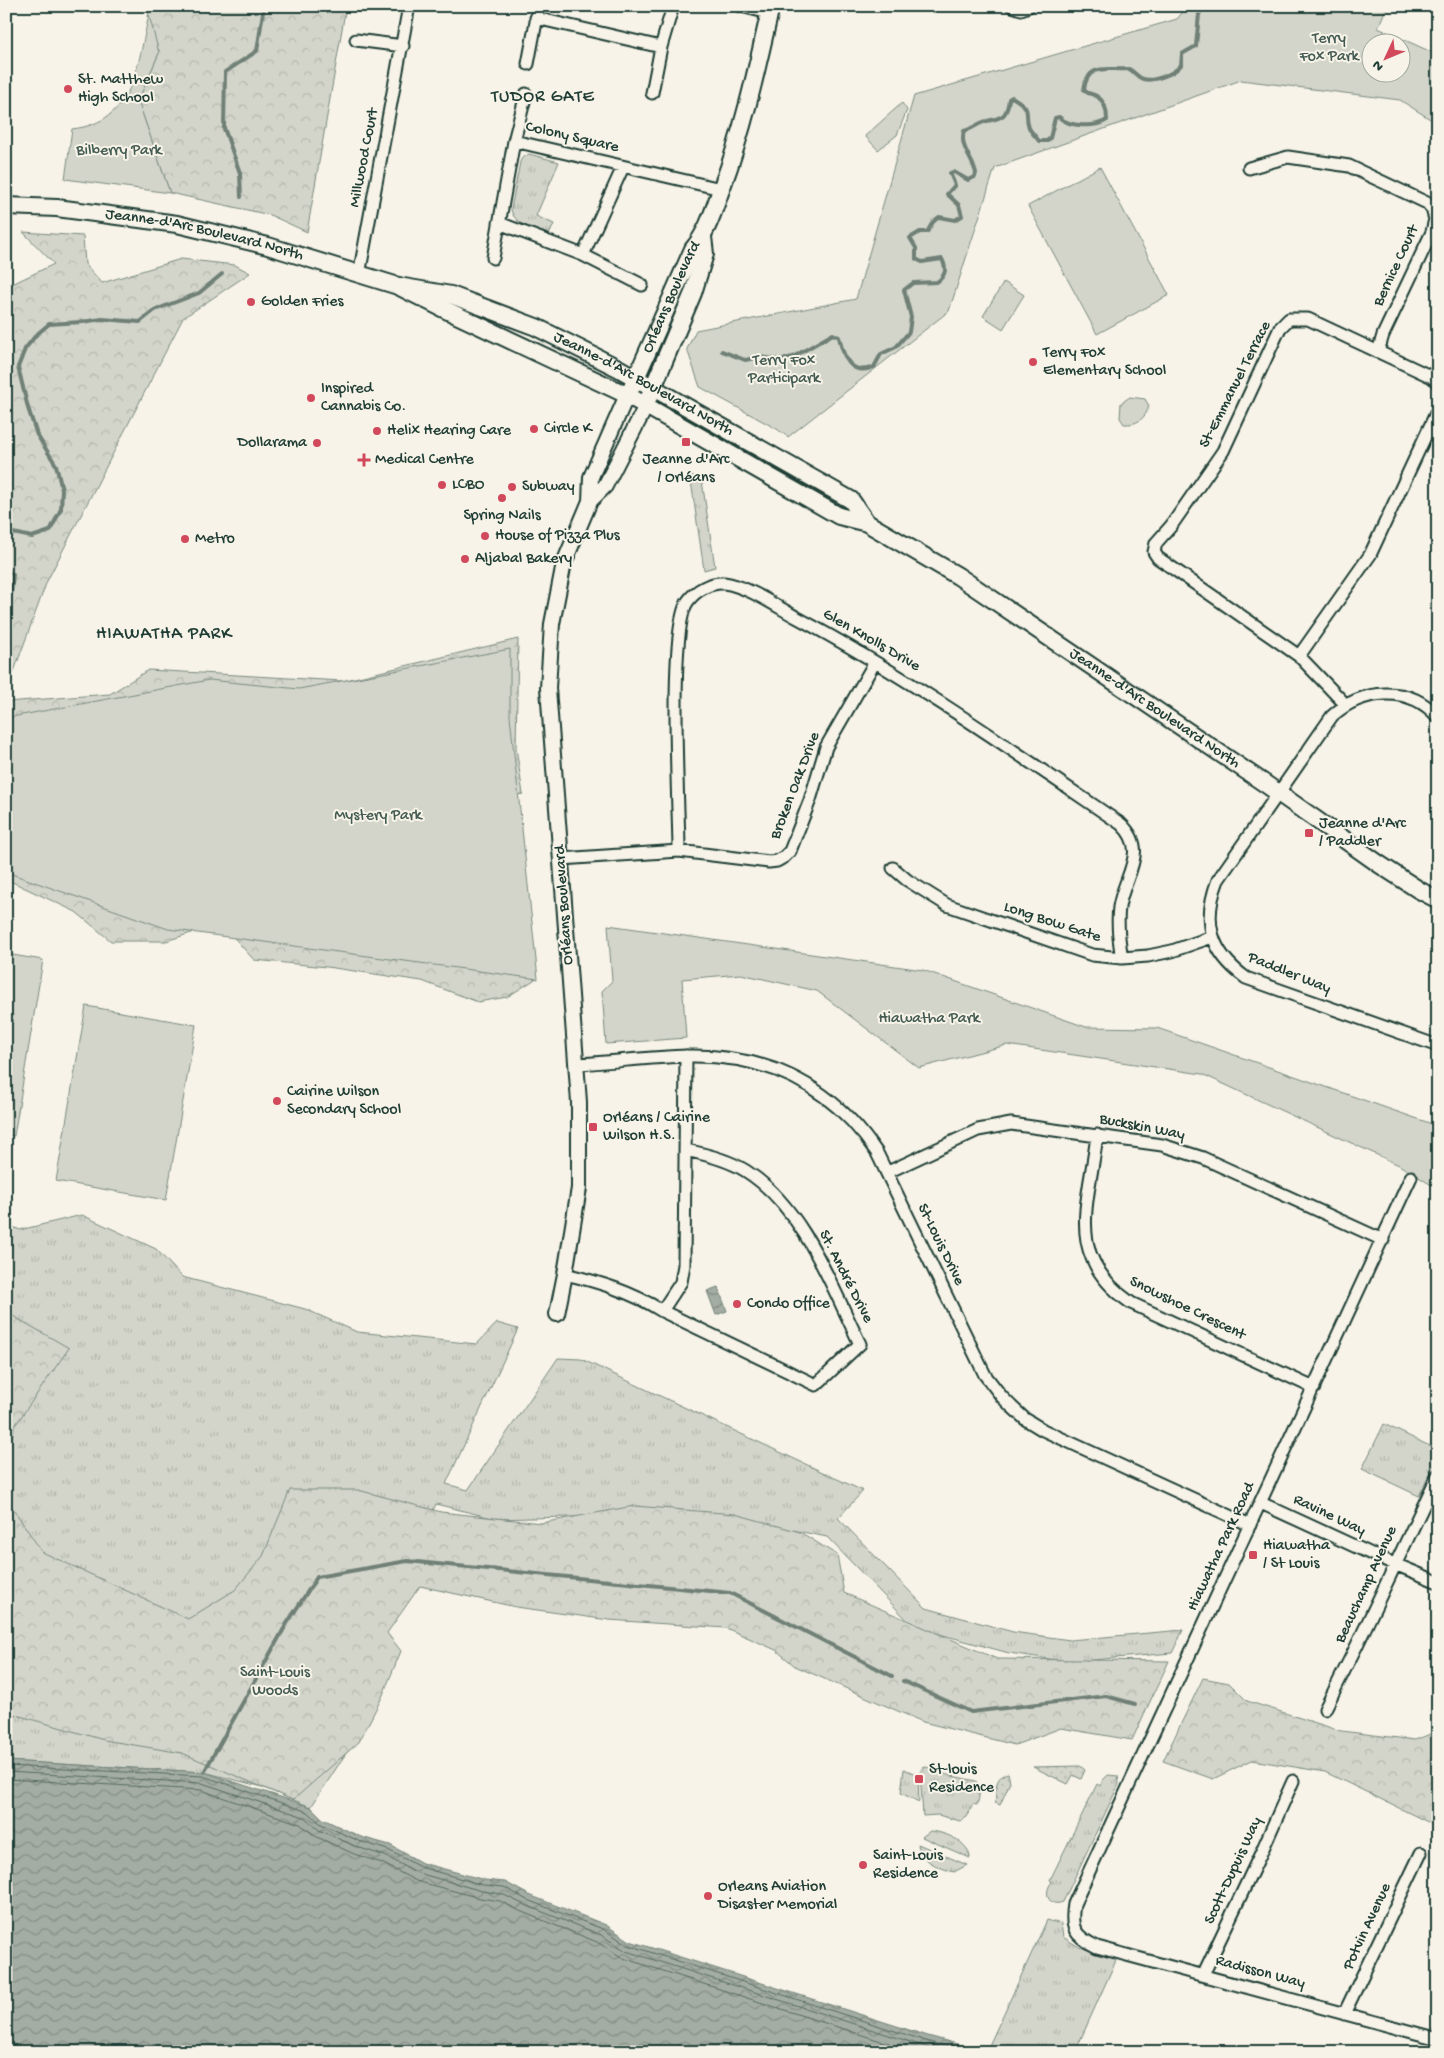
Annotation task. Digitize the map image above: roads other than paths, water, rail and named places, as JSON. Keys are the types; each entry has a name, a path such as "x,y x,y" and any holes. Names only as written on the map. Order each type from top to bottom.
{"main road":[{"name":"Orléans Boulevard","path":"646,406 693,293 704,254 704,237 745,120 770,10"},
{"name":"Jeanne-d'Arc Boulevard North","path":"6,206 57,208 177,224 268,246 398,286 451,295 527,324 637,378 851,500 867,522"},
{"name":"Orléans Boulevard","path":"627,395 637,378 693,249 704,237"},
{"name":"Jeanne-d'Arc Boulevard North","path":"398,286 627,395 839,516 867,522 958,576 1278,793 1379,864 1438,900"}],"street":[{"name":"Millwood Court","path":"359,275 409,6"},
{"path":"528,64 539,6"},
{"path":"652,93 661,48 673,6"},
{"path":"741,6 770,10"},
{"path":"1012,6 1021,9 1029,6"},
{"path":"536,18 661,48"},
{"path":"356,40 403,46"},
{"name":"Colony Square","path":"493,258 514,141 526,94"},
{"name":"Colony Square","path":"514,141 721,189"},
{"name":"Bernice Court","path":"1249,168 1288,157 1349,166 1413,195 1427,203 1432,209 1435,219 1432,232 1383,335 1378,352"},
{"name":"Colony Square","path":"583,255 623,167"},
{"path":"499,223 583,255 642,285"},
{"name":"St-Emmanuel Terrace","path":"1346,705 1299,656 1158,558 1154,552 1156,543 1171,526 1223,451 1280,328 1289,320 1308,319 1432,376 1438,383"},
{"name":"Orléans Boulevard","path":"557,1314 579,1188 579,1102 548,688 550,644 564,563 590,501 591,477 627,395"},
{"name":"Orléans Boulevard","path":"590,501 605,486 646,406"},
{"path":"1299,656 1370,555 1438,409"},
{"name":"Glen Knolls Drive","path":"679,851 678,665 680,629 688,601 698,591 710,585 723,583 738,586 875,662 1012,749 1121,824 1131,833 1136,846 1119,908 1122,958"},
{"name":"Broken Oak Drive","path":"561,859 679,851 769,862 777,861 784,857 793,843 810,800 826,747 875,662"},
{"path":"1346,705 1358,698 1385,693 1422,702 1437,714"},
{"name":"Paddler Way","path":"1346,705 1332,716 1218,880 1210,907 1209,921 1212,937 1225,959 1246,978 1438,1046"},
{"name":"Long Bow Gate","path":"893,868 947,905 1092,955 1122,958 1156,954 1212,937"},
{"path":"662,1311 681,1282 684,1265 686,1056"},
{"name":"St-Louis Drive","path":"577,1064 686,1056 738,1059 765,1065 814,1089 836,1105 856,1125 877,1154 888,1172 982,1369 1006,1402 1043,1430 1250,1525"},
{"name":"Buckskin Way","path":"888,1172 978,1130 994,1127 1011,1124 1097,1135 1162,1145 1203,1158 1382,1240"},
{"name":"Snowshoe Crescent","path":"1097,1135 1085,1222 1088,1250 1100,1275 1114,1291 1132,1303 1314,1388"},
{"name":"St. André Drive","path":"565,1274 595,1281 638,1296 662,1311 816,1385 860,1344 808,1240 794,1217 766,1185 744,1170 706,1155 685,1150"},
{"name":"Hiawatha Park Road","path":"1077,1932 1071,1920 1074,1904 1412,1177"},
{"name":"Beauchamp Avenue","path":"1325,1709 1358,1645 1438,1475"},
{"name":"Ravine Way","path":"1261,1502 1438,1582"},
{"name":"Scott-Dupuis Way","path":"1204,1974 1262,1853 1293,1781"},
{"name":"Potvin Avenue","path":"1344,2014 1421,1853"},
{"name":"Radisson Way","path":"1077,1932 1084,1941 1096,1947 1204,1974 1438,2039"}],"water":[{"path":"718,1287 727,1311 716,1315 707,1291"},
{"path":"6,1761 204,1772 311,1807 323,1819 361,1837 390,1845 422,1863 485,1880 505,1882 529,1895 606,1925 630,1941 928,2036 986,2052 6,2052"}],"waterway":[{"path":"241,197 240,173 224,128 225,72 257,51 264,6"},
{"path":"722,351 745,360 760,357 779,360 793,357 833,334 839,337 843,351 853,367 859,369 874,367 881,354 896,347 909,332 911,317 904,290 913,283 937,282 944,274 945,266 942,259 922,262 916,259 916,248 910,238 920,232 927,232 933,222 939,217 955,220 962,216 959,205 947,194 955,185 950,173 954,172 968,180 975,177 976,173 963,142 964,131 1003,115 1007,109 1009,99 1012,97 1026,108 1029,128 1039,141 1047,141 1050,138 1055,118 1059,117 1069,123 1082,125 1102,123 1107,120 1104,104 1096,96 1084,90 1090,75 1100,69 1129,69 1141,78 1148,80 1169,74 1181,65 1182,54 1196,46 1199,14 1202,10 1211,6"},
{"path":"6,535 13,533 32,537 50,531 61,509 62,490 56,465 37,435 18,367 25,349 36,335 49,324 102,319 140,322 155,310 199,293 222,274"},
{"path":"6,570 13,575 11,593 6,603"},
{"path":"204,1772 286,1625 317,1577 407,1561 730,1593 892,1676"},
{"path":"903,1681 971,1712 1106,1696 1135,1704"}],"place":[{"name":"St. Matthew High School","path":"68,89"},
{"name":"Golden Fries","path":"251,302"},
{"name":"Terry Fox Elementary School","path":"1033,362"},
{"name":"Inspired Cannabis Co.","path":"311,398"},
{"name":"Circle K","path":"534,429"},
{"name":"Helix Hearing Care","path":"377,431"},
{"name":"Jeanne d'Arc / Orléans","path":"686,442"},
{"name":"Dollarama","path":"317,443"},
{"name":"Medical Centre","path":"364,460"},
{"name":"LCBO","path":"442,485"},
{"name":"Subway","path":"512,487"},
{"name":"Spring Nails","path":"502,498"},
{"name":"House of Pizza Plus","path":"485,536"},
{"name":"Metro","path":"185,539"},
{"name":"Aljabal Bakery","path":"465,559"},
{"name":"Jeanne d'Arc / Paddler","path":"1309,833"},
{"name":"Cairine Wilson Secondary School","path":"277,1101"},
{"name":"Orléans / Cairine Wilson H.S.","path":"593,1127"},
{"name":"Condo Office","path":"737,1304"},
{"name":"Hiawatha / St Louis","path":"1253,1555"},
{"name":"St-louis Residence","path":"919,1779"},
{"name":"Saint-Louis Residence","path":"863,1865"},
{"name":"Orleans Aviation Disaster Memorial","path":"708,1896"}],"district":[{"name":"TUDOR GATE","path":"543,97"},
{"name":"HIAWATHA PARK","path":"164,634"}],"park label":[{"name":"Terry Fox Park","path":"1329,48"},
{"name":"Bilberry Park","path":"119,151"},
{"name":"Terry Fox Participark","path":"784,370"},
{"name":"Mystery Park","path":"378,816"},
{"name":"Hiawatha Park","path":"929,1019"},
{"name":"Saint-Louis Woods","path":"275,1682"}]}
